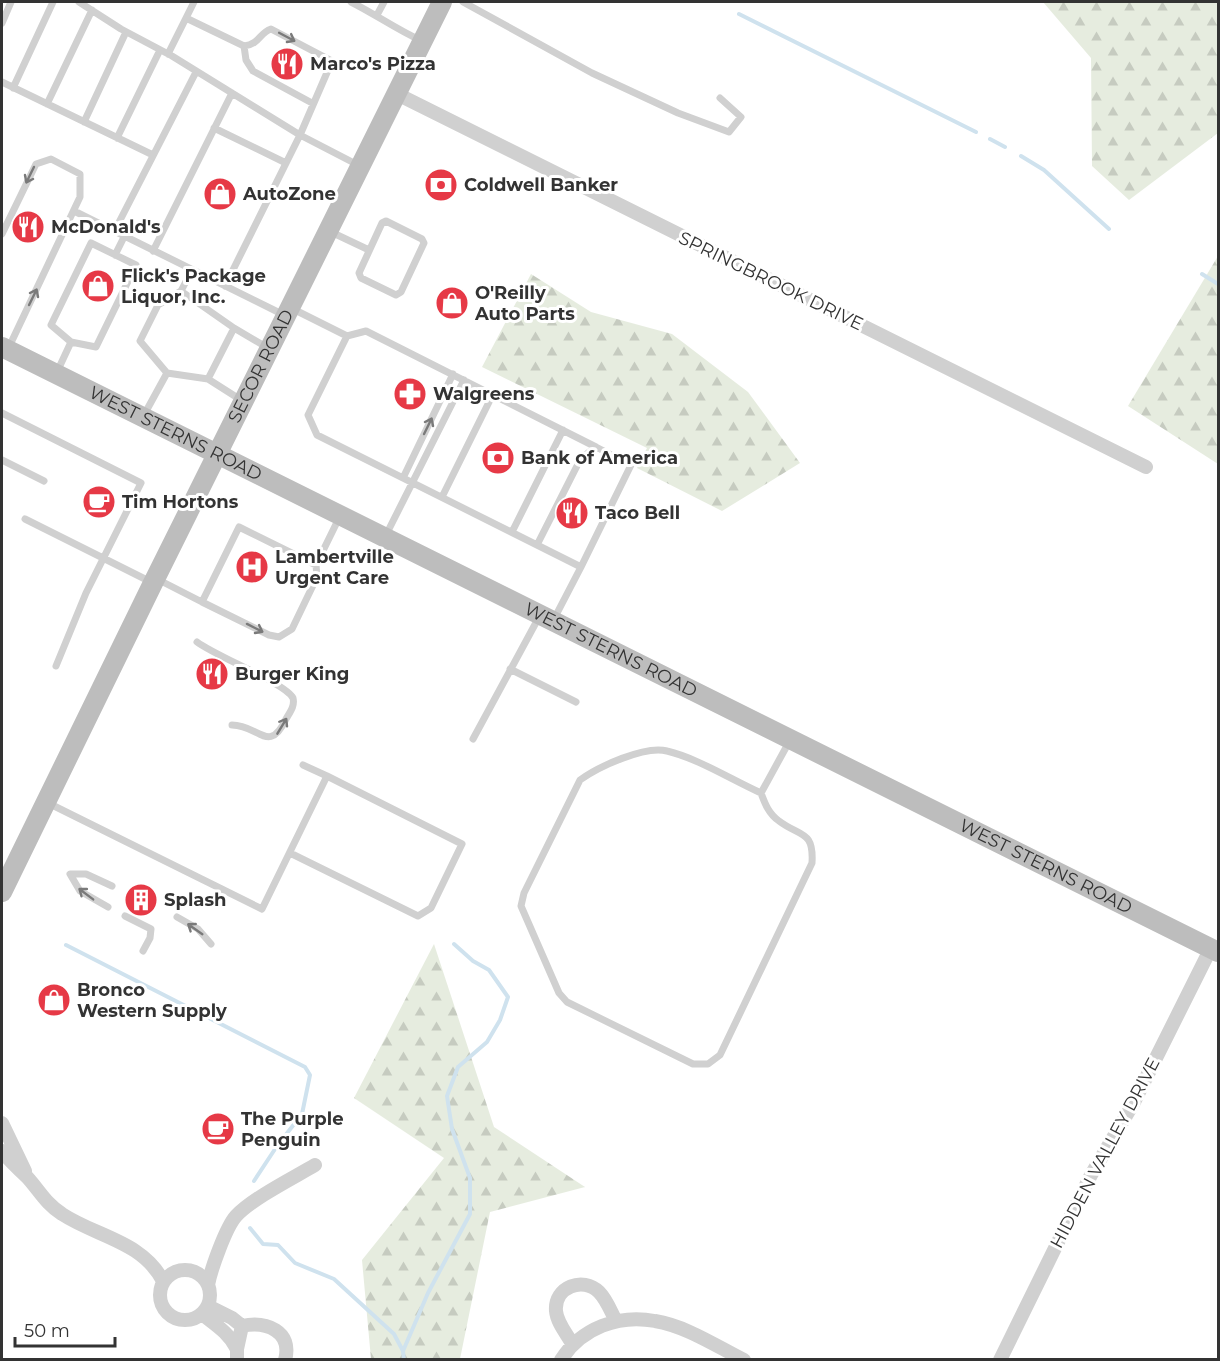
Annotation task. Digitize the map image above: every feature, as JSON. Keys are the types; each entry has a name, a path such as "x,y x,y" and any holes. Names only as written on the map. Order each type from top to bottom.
{"main road":[{"name":"SECOR ROAD","path":"2,892 154,580 442,2"},
{"name":"WEST STERNS ROAD","path":"4,348 1215,950"}],"street":[{"name":"SPRINGBROOK DRIVE","path":"397,94 1146,467"},
{"name":"HIDDEN VALLEY DRIVE","path":"1000,1359 1091,1174 1133,1104 1215,950"},
{"path":"2,1123 29,1179"},
{"path":"2,1151 53,1208 67,1218 130,1246 157,1269 164,1281"},
{"path":"208,1285 212,1269 234,1218 245,1208 315,1165"},
{"path":"188,1270 202,1276 208,1285 210,1292 205,1310 189,1320 174,1319 163,1309 159,1295 164,1281 177,1271 188,1270"},
{"path":"573,1345 558,1320 556,1307 561,1294 572,1286 586,1284 598,1291 616,1321"},
{"path":"205,1310 232,1318 242,1326"},
{"path":"205,1310 232,1338 237,1354"},
{"path":"561,1359 591,1330 616,1321 641,1319 667,1324 744,1359"},
{"path":"242,1326 250,1324 278,1331 285,1337 288,1349 285,1359"},
{"path":"237,1354 242,1326"}],"lane":[{"path":"2,23 11,2"},
{"path":"13,88 53,2"},
{"path":"79,2 300,135 360,166"},
{"path":"168,54 194,2"},
{"path":"351,2 422,42"},
{"path":"377,15 384,2"},
{"path":"463,2 592,73 678,113 729,132 741,117 720,98"},
{"path":"47,104 92,10"},
{"path":"186,18 244,46 256,42 266,30 271,29 332,61 300,135 225,286"},
{"path":"84,122 126,32"},
{"path":"244,46 246,60 253,71 312,103"},
{"path":"117,138 160,50"},
{"path":"114,232 196,72"},
{"path":"2,82 153,155"},
{"path":"153,251 232,93"},
{"path":"214,128 286,163"},
{"path":"2,234 36,164 51,159 80,174 80,197 74,211 4,348"},
{"path":"74,211 225,286 287,312 347,336 366,331 631,465 581,567 510,669 473,739"},
{"path":"386,221 422,239 424,243 401,292 396,295 361,278 359,273 369,250 382,223 386,221"},
{"path":"328,231 369,250"},
{"path":"116,255 124,237"},
{"path":"91,243 116,255 136,265 96,347 71,342 51,325 91,243"},
{"path":"192,270 181,291 159,305 140,341 167,373 208,379 243,402"},
{"path":"181,291 269,349"},
{"path":"208,379 234,327"},
{"path":"347,336 308,415 317,435 581,567"},
{"path":"56,374 71,342"},
{"path":"142,417 167,373"},
{"path":"403,478 453,374"},
{"path":"385,537 464,380"},
{"path":"442,497 493,394"},
{"path":"2,412 141,483 86,593 56,666"},
{"path":"512,532 563,430"},
{"path":"537,545 581,458 596,447"},
{"path":"2,460 44,481"},
{"path":"25,519 269,635 279,637 292,629 317,577 316,565 340,516"},
{"path":"202,602 239,527 316,565"},
{"path":"197,642 209,651 282,688 293,698 293,707 280,732 274,736 265,736 242,725 232,725"},
{"path":"510,669 576,702"},
{"path":"760,793 790,740"},
{"path":"665,750 760,793 767,809 780,821 805,836 813,848 812,863 720,1055 708,1064 693,1064 567,1002 559,993 521,906 524,893 580,780 592,772 645,751 665,750"},
{"path":"290,853 418,916 431,908 462,844 303,765"},
{"path":"46,801 262,909 327,776"},
{"path":"108,907 80,891 70,874 86,874 112,886"},
{"path":"125,916 151,929 150,938 143,951"},
{"path":"177,917 198,929 211,944"}],"green space":[{"path":"1043,2 1218,2 1218,133 1129,200 1092,166 1091,58"},
{"path":"1218,256 1218,464 1128,406"},
{"path":"531,274 591,312 672,334 748,392 800,463 722,511 637,468 647,448 482,367"},
{"path":"434,944 494,1127 585,1187 490,1212 460,1359 371,1359 362,1260 444,1158 354,1098"}],"waterway":[{"path":"739,14 976,132"},
{"path":"990,139 1005,147"},
{"path":"1021,156 1044,170 1109,229"},
{"path":"1202,274 1218,284"},
{"path":"403,1351 428,1293 470,1214 470,1178 452,1129 447,1096 458,1067 487,1042 500,1020 508,997 489,970 473,961 454,944"},
{"path":"66,945 305,1067 310,1075 302,1114 254,1181"},
{"path":"250,1228 263,1244 278,1245 295,1263 334,1279 394,1334 403,1351 404,1360"}],"place":[{"name":"Marco's Pizza","path":"287,64"},
{"name":"Coldwell Banker","path":"441,185"},
{"name":"AutoZone","path":"220,194"},
{"name":"McDonald's","path":"28,227"},
{"name":"Flick's Package Liquor, Inc.","path":"98,286"},
{"name":"O'Reilly Auto Parts","path":"452,303"},
{"name":"Walgreens","path":"410,394"},
{"name":"Bank of America","path":"498,458"},
{"name":"Tim Hortons","path":"99,502"},
{"name":"Taco Bell","path":"572,513"},
{"name":"Lambertville Urgent Care","path":"252,567"},
{"name":"Burger King","path":"212,674"},
{"name":"Splash","path":"141,900"},
{"name":"Bronco Western Supply","path":"54,1000"},
{"name":"The Purple Penguin","path":"218,1129"}]}
